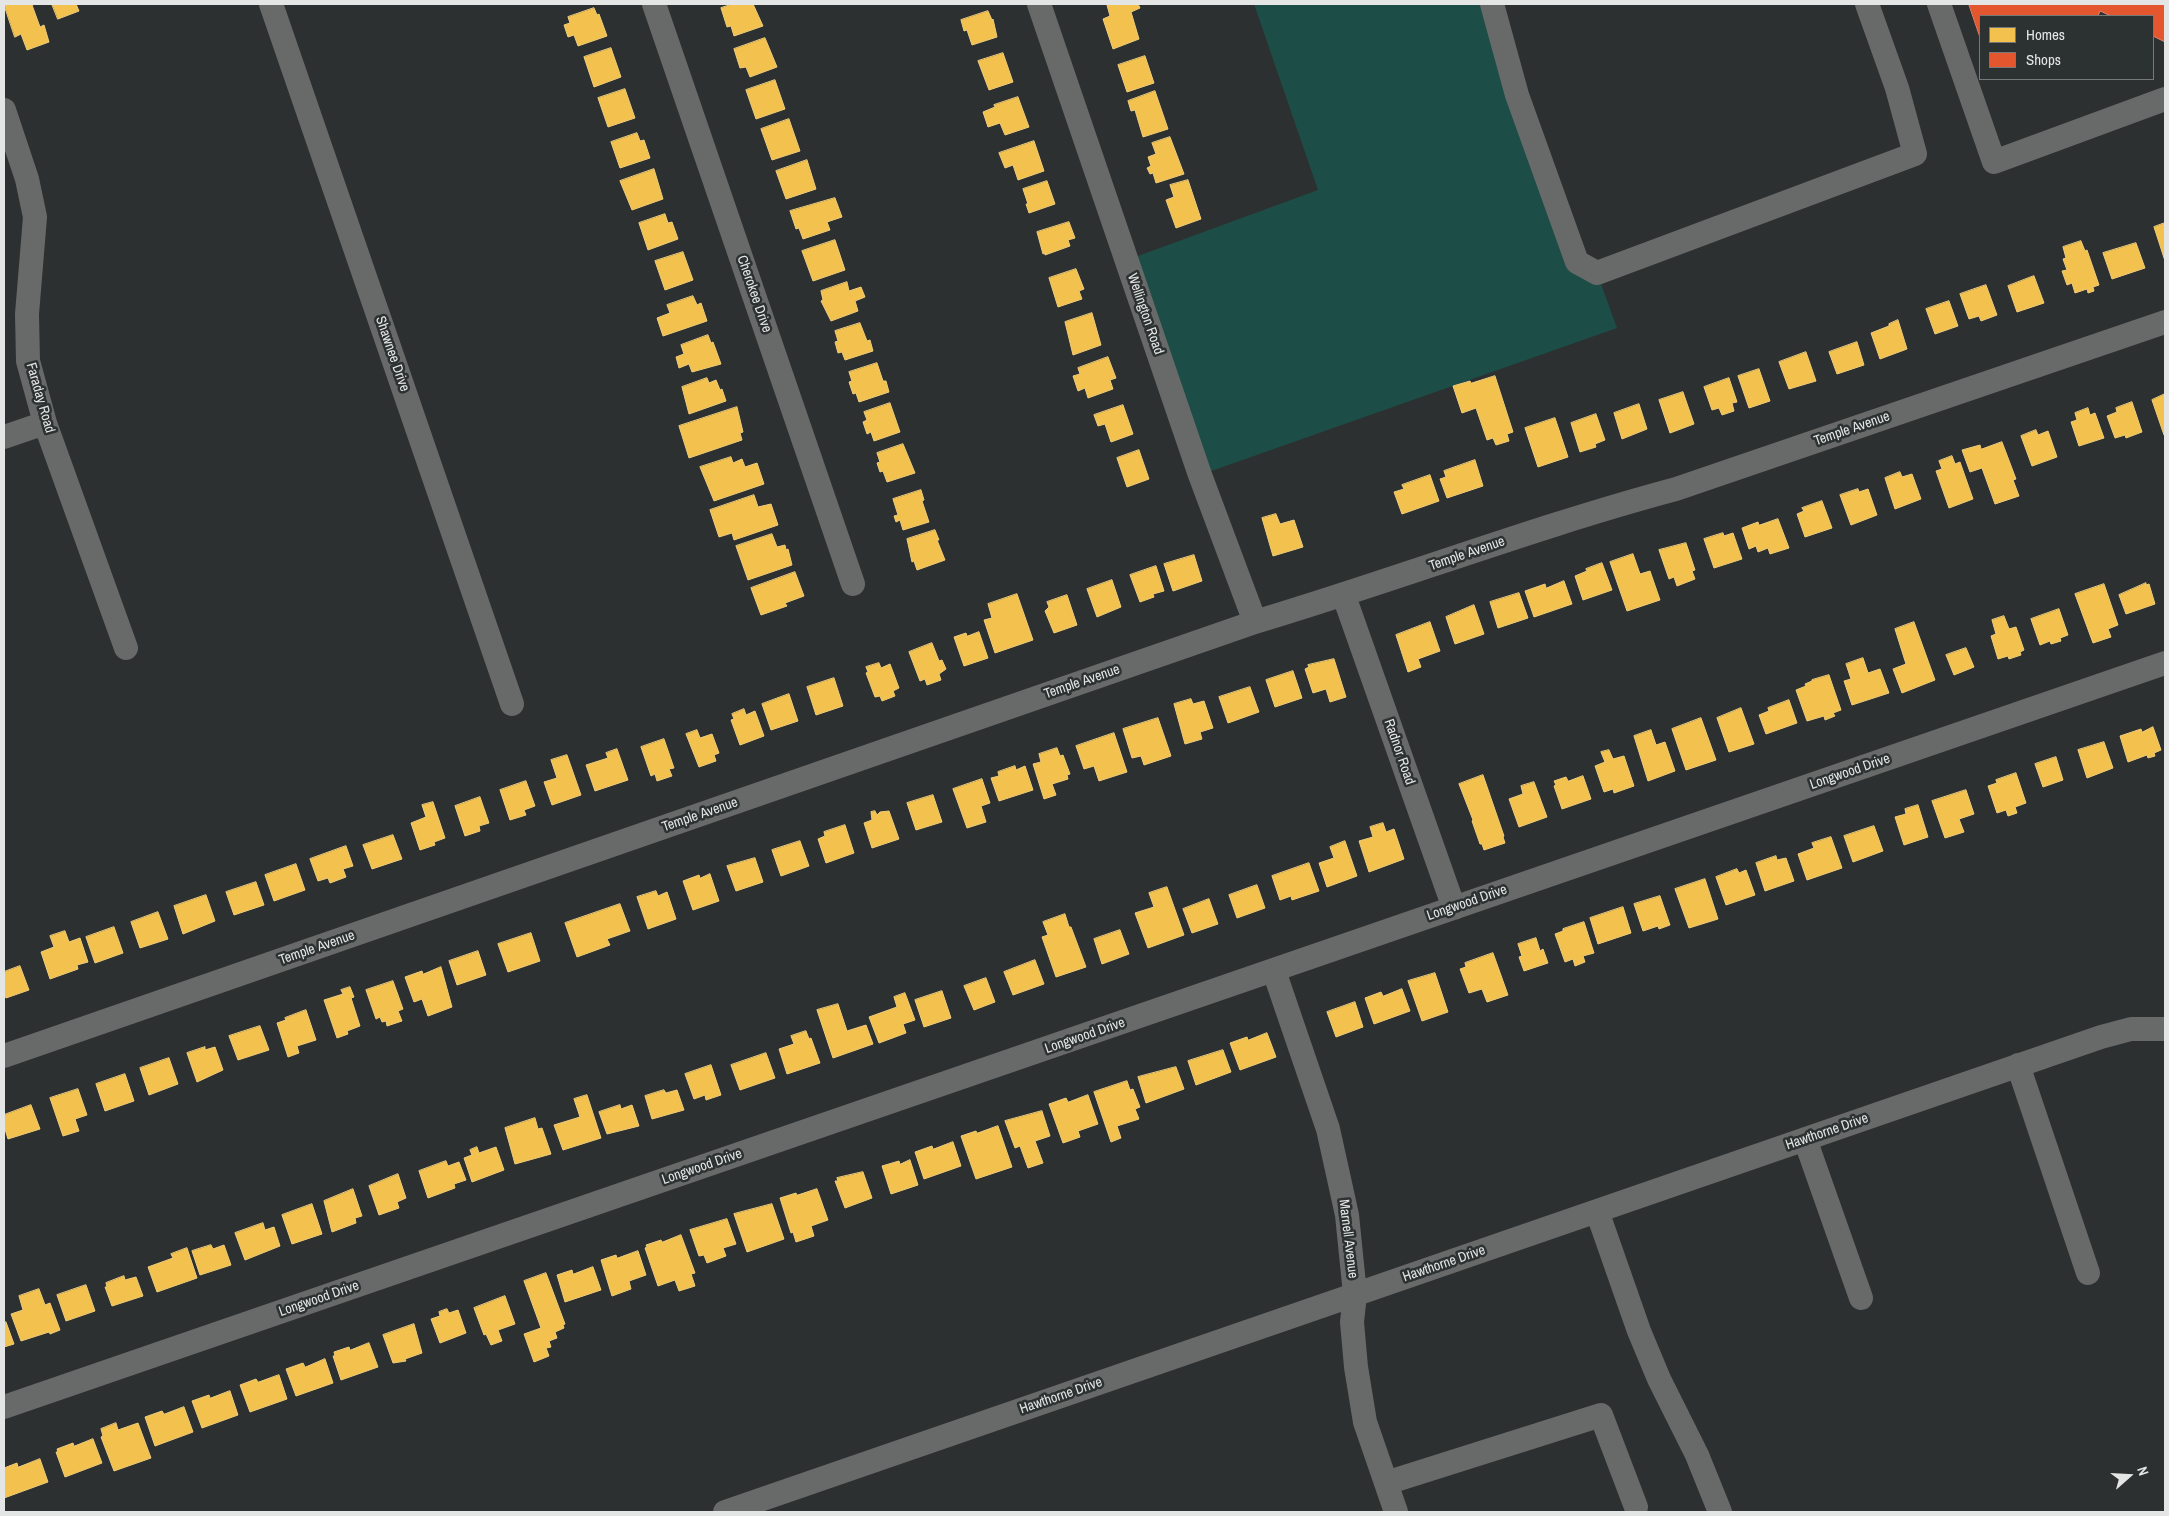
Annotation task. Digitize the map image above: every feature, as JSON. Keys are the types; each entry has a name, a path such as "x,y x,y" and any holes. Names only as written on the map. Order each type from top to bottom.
{"street":[{"name":"Shawnee Drive","path":"271,4 512,704"},
{"name":"Cherokee Drive","path":"654,4 853,584"},
{"name":"Wellington Road","path":"1039,4 1200,475 1255,622"},
{"path":"1492,4 1517,95 1577,262 1597,273 1914,154 1897,88 1866,4"},
{"path":"1939,4 1994,162 2165,99"},
{"name":"Faraday Road","path":"4,110 27,179 35,217 27,314 28,361 46,423 126,648"},
{"name":"Temple Avenue","path":"4,1056 1255,622 1344,596 1608,507 1676,489 2165,322"},
{"path":"4,437 46,423"},
{"name":"Radnor Road","path":"1344,596 1454,908"},
{"name":"Longwood Drive","path":"4,1407 2165,663"},
{"name":"Marnell Avenue","path":"1274,971 1328,1130 1347,1215 1355,1294 1352,1322 1356,1367 1365,1422 1396,1512"},
{"name":"Hawthorne Drive","path":"725,1512 2101,1037 2124,1031 2165,1029"},
{"path":"2018,1065 2088,1273"},
{"path":"1804,1139 1861,1298"},
{"path":"1597,1211 1639,1331 1659,1378 1697,1455 1720,1512"},
{"path":"1386,1483 1601,1415 1636,1507"}],"green space":[{"path":"1254,4 1492,4 1577,262 1597,273 1617,328 1200,475 1127,260 1318,190"}],"building: Homes":[{"path":"4,4 36,4 32,5 40,27 44,25 49,42 27,50 21,34 15,37"},
{"path":"52,4 76,4 79,11 58,19"},
{"path":"733,4 753,4 763,26 734,36 731,26 727,27 721,8"},
{"path":"1138,4 1140,8 1131,12 1139,39 1113,49 1103,19 1110,16 1107,5"},
{"path":"594,8 597,15 599,14 607,36 578,46 574,35 568,37 564,25 570,23 568,17"},
{"path":"988,11 993,19 997,37 972,45 967,30 964,31 961,20"},
{"path":"765,38 777,67 750,77 746,67 740,68 734,49"},
{"path":"611,48 621,77 594,87 584,57"},
{"path":"1003,53 1013,82 989,90 978,61"},
{"path":"1145,56 1154,83 1127,92 1118,65"},
{"path":"775,80 785,109 756,119 746,90"},
{"path":"625,89 635,118 608,127 598,98"},
{"path":"1155,91 1168,129 1143,137 1135,110 1131,111 1128,101"},
{"path":"1018,97 1029,127 1005,135 1000,123 988,127 983,112 995,107 994,105"},
{"path":"789,119 800,151 772,160 761,129"},
{"path":"637,133 640,141 644,140 650,158 620,168 611,142"},
{"path":"1170,137 1184,174 1156,183 1153,173 1150,174 1147,168 1151,166 1148,157 1156,154 1152,143"},
{"path":"1034,141 1044,171 1018,180 1013,165 1005,168 999,153"},
{"path":"807,160 816,189 786,199 776,171"},
{"path":"654,169 663,199 632,210 620,181"},
{"path":"1188,180 1201,219 1176,228 1166,200 1174,197 1170,185"},
{"path":"1047,181 1055,204 1029,213 1023,189"},
{"path":"835,198 842,217 827,222 830,230 803,239 799,228 796,229 790,211"},
{"path":"665,214 668,223 672,222 678,239 648,250 639,223"},
{"path":"1069,222 1075,238 1068,240 1070,246 1045,255 1045,253 1043,254 1037,232"},
{"path":"2165,223 2165,261 2154,227"},
{"path":"835,240 845,270 813,281 802,251"},
{"path":"2081,241 2085,251 2087,250 2099,285 2093,287 2094,291 2088,293 2087,289 2075,293 2072,283 2067,285 2062,271 2067,270 2063,259 2066,258 2063,247"},
{"path":"2136,243 2145,268 2112,279 2103,253"},
{"path":"683,252 693,280 665,290 655,261"},
{"path":"1076,269 1084,289 1079,291 1082,299 1058,307 1049,278"},
{"path":"2034,276 2044,303 2017,312 2008,286"},
{"path":"847,282 849,291 861,287 865,297 855,301 858,311 831,321 821,301 823,300 821,291"},
{"path":"1986,285 1997,315 1981,321 1979,316 1969,319 1960,294"},
{"path":"693,296 697,305 701,303 707,321 663,336 657,318 670,313 667,305"},
{"path":"1949,301 1958,326 1935,334 1926,309"},
{"path":"1092,313 1101,345 1073,355 1065,322"},
{"path":"1898,320 1907,349 1880,359 1871,333 1889,326 1889,324"},
{"path":"860,323 867,341 870,340 873,351 845,360 842,352 838,353 835,342 838,341 835,331"},
{"path":"708,335 711,343 713,342 721,364 692,372 689,364 679,368 676,357 684,354 681,345"},
{"path":"1857,342 1864,365 1837,374 1829,352"},
{"path":"1806,352 1816,381 1789,389 1779,362"},
{"path":"1108,357 1116,378 1110,380 1113,389 1088,398 1085,388 1078,391 1073,376 1080,374 1078,368"},
{"path":"877,363 889,392 859,402 856,393 853,394 849,382 852,381 849,372"},
{"path":"1759,369 1770,401 1749,408 1738,376"},
{"path":"1495,376 1513,432 1507,434 1509,441 1496,445 1493,438 1487,440 1476,408 1462,413 1453,386"},
{"path":"707,378 709,383 716,380 720,390 722,389 726,401 689,414 682,387"},
{"path":"1729,378 1737,402 1732,403 1734,411 1722,415 1719,408 1712,410 1704,387"},
{"path":"1683,392 1694,424 1670,433 1659,400"},
{"path":"2165,394 2165,435 2164,435 2152,400"},
{"path":"2132,402 2142,432 2126,438 2125,435 2115,438 2107,416 2117,412 2116,408"},
{"path":"890,403 900,432 874,441 871,432 867,434 863,422 867,420 864,412"},
{"path":"1639,404 1647,429 1622,439 1614,413"},
{"path":"1123,405 1133,434 1111,442 1105,424 1098,426 1094,415"},
{"path":"737,407 743,432 740,433 742,440 689,458 679,426"},
{"path":"2088,408 2090,415 2095,413 2104,438 2079,446 2071,422 2077,420 2075,413"},
{"path":"1596,414 1605,440 1595,444 1596,447 1580,452 1571,423"},
{"path":"1555,418 1568,457 1538,467 1525,428"},
{"path":"2036,430 2038,435 2048,431 2057,457 2032,466 2021,436"},
{"path":"2002,442 2016,479 2013,480 2019,496 1995,504 1982,468 1970,472 1962,450 1980,445 1981,449"},
{"path":"903,444 915,473 887,482 883,471 880,472 877,463 880,462 877,453"},
{"path":"1139,450 1149,479 1127,487 1117,458"},
{"path":"1952,456 1955,464 1960,462 1973,499 1949,508 1936,471 1942,469 1939,461"},
{"path":"731,457 733,463 742,459 745,467 757,463 764,484 714,501 700,467"},
{"path":"1475,460 1483,486 1447,498 1440,479 1446,477 1444,471"},
{"path":"1900,472 1902,477 1912,474 1921,499 1895,509 1885,478"},
{"path":"1430,475 1439,501 1402,514 1394,492 1404,489 1402,485"},
{"path":"1858,489 1859,492 1868,489 1877,515 1851,525 1840,495"},
{"path":"921,490 924,500 922,501 929,522 903,530 900,520 896,522 894,516 898,515 893,499"},
{"path":"754,495 758,507 771,504 778,525 734,540 732,533 719,537 710,510"},
{"path":"1822,501 1832,528 1805,537 1797,514 1804,511 1802,508"},
{"path":"1276,514 1280,524 1294,520 1303,547 1273,556 1262,518"},
{"path":"1778,519 1789,548 1770,554 1768,548 1758,552 1756,546 1749,549 1742,528 1758,522 1759,525"},
{"path":"935,530 945,560 917,570 914,561 912,562 907,539"},
{"path":"1723,533 1724,536 1733,533 1742,559 1714,568 1704,539"},
{"path":"772,534 777,547 785,545 786,550 788,549 792,565 748,580 736,546"},
{"path":"1686,543 1695,570 1692,571 1695,579 1677,586 1674,577 1669,579 1659,550"},
{"path":"1633,554 1640,574 1650,571 1660,600 1627,611 1610,562"},
{"path":"1194,555 1202,581 1173,591 1164,564"},
{"path":"1602,563 1612,590 1583,600 1575,576 1587,571 1586,569"},
{"path":"1156,566 1164,591 1153,594 1154,597 1140,602 1130,575"},
{"path":"795,572 804,596 785,603 787,606 761,615 751,588"},
{"path":"1112,580 1121,607 1097,617 1087,589"},
{"path":"1564,581 1572,604 1534,617 1525,591 1545,584 1546,588"},
{"path":"2146,583 2146,585 2149,584 2155,604 2126,614 2119,595"},
{"path":"2104,584 2118,625 2108,629 2111,637 2093,643 2075,594"},
{"path":"1519,593 1528,618 1498,628 1490,602"},
{"path":"1017,594 1033,640 995,653 984,620 992,618 988,604"},
{"path":"1067,595 1077,625 1054,633 1045,611 1049,607 1047,602"},
{"path":"1474,605 1484,634 1455,644 1446,617"},
{"path":"2059,609 2068,635 2060,638 2061,641 2051,644 2050,641 2040,645 2031,619"},
{"path":"2004,616 2009,629 2016,627 2024,650 2020,652 2021,655 2009,659 2008,656 1998,659 1991,636 1996,634 1992,620"},
{"path":"1430,622 1440,651 1418,659 1421,667 1408,672 1396,635"},
{"path":"1914,622 1935,680 1902,693 1893,669 1906,664 1895,629"},
{"path":"979,632 988,658 964,666 954,637 966,633 967,636"},
{"path":"932,643 939,661 942,660 946,669 939,674 941,680 927,685 925,679 920,681 909,652"},
{"path":"1966,648 1974,667 1954,675 1946,655"},
{"path":"1863,658 1868,673 1880,669 1889,693 1852,705 1844,681 1851,679 1846,664"},
{"path":"1334,659 1346,697 1330,702 1326,689 1313,693 1305,669 1309,667 1308,665"},
{"path":"879,663 881,668 890,664 899,688 893,691 895,696 882,701 880,696 875,697 866,673 868,672 866,667"},
{"path":"1293,671 1302,698 1275,707 1266,680"},
{"path":"1829,675 1841,710 1833,713 1835,716 1825,720 1824,716 1807,721 1796,690 1806,686 1805,684 1812,680"},
{"path":"834,678 843,706 816,715 807,687"},
{"path":"1250,687 1259,712 1228,723 1219,697"},
{"path":"789,694 798,721 771,730 762,704"},
{"path":"1191,699 1193,704 1204,701 1213,728 1200,732 1202,739 1185,744 1174,704"},
{"path":"1789,700 1797,723 1766,734 1759,715 1769,711 1768,708"},
{"path":"1741,708 1754,744 1729,752 1717,718"},
{"path":"744,709 746,715 755,711 764,736 740,745 731,720 734,719 732,714"},
{"path":"1158,718 1171,756 1144,765 1141,756 1132,758 1123,729"},
{"path":"1701,718 1716,760 1686,770 1672,729"},
{"path":"2153,727 2161,750 2154,753 2155,756 2148,758 2147,755 2128,762 2120,736 2141,729 2142,732"},
{"path":"697,730 700,738 712,734 719,753 714,755 716,761 699,767 686,734"},
{"path":"1651,730 1656,745 1665,742 1675,771 1648,781 1634,736"},
{"path":"1114,733 1127,772 1099,781 1094,766 1084,769 1076,746"},
{"path":"664,739 674,768 669,769 672,776 657,781 655,774 651,776 641,747"},
{"path":"2104,742 2113,768 2087,778 2078,750"},
{"path":"1057,748 1060,756 1063,755 1070,774 1067,775 1068,779 1052,784 1056,795 1044,799 1033,764 1041,762 1039,754"},
{"path":"617,749 628,780 595,791 586,765 608,758 606,753"},
{"path":"1609,750 1613,759 1624,756 1634,786 1614,793 1613,789 1604,792 1595,766 1605,762 1601,752"},
{"path":"567,755 581,795 552,805 544,782 557,778 551,760"},
{"path":"2056,757 2063,780 2043,787 2035,764"},
{"path":"1015,766 1016,770 1025,766 1033,790 999,801 991,778 999,776 998,772"},
{"path":"2016,773 2026,803 2015,807 2017,813 2008,816 2006,810 1997,813 1988,786 1997,783 1996,780"},
{"path":"1483,775 1505,843 1484,850 1482,844 1480,844 1459,784"},
{"path":"1583,776 1591,799 1562,809 1554,781 1566,777 1568,781"},
{"path":"982,779 990,803 981,806 986,822 967,828 953,789"},
{"path":"526,781 535,806 524,810 526,815 510,820 500,790"},
{"path":"1534,782 1547,817 1519,827 1509,799 1523,794 1521,786"},
{"path":"1966,790 1974,814 1959,819 1964,832 1945,838 1932,801"},
{"path":"933,795 942,822 916,830 907,803"},
{"path":"480,797 489,823 479,826 480,831 465,836 455,806"},
{"path":"433,802 445,838 434,842 435,845 420,850 411,823 426,817 422,805"},
{"path":"1918,805 1928,837 1904,845 1895,817 1906,814 1905,809"},
{"path":"875,811 877,815 880,812 889,811 899,839 872,848 864,823 872,820 871,812"},
{"path":"1383,823 1386,832 1394,829 1404,859 1369,872 1359,841 1373,837 1370,827"},
{"path":"845,825 854,853 826,863 818,839 825,836 824,832"},
{"path":"1874,826 1883,851 1853,862 1844,836"},
{"path":"393,835 402,859 372,869 363,845"},
{"path":"1831,837 1842,868 1807,880 1798,854 1814,848 1812,843"},
{"path":"800,841 809,866 781,876 772,850"},
{"path":"1345,841 1357,876 1327,887 1319,863 1334,858 1330,847"},
{"path":"346,846 353,866 343,869 346,877 330,883 328,878 318,881 310,859"},
{"path":"1776,856 1777,860 1786,858 1794,881 1765,891 1756,863"},
{"path":"755,858 763,882 736,891 727,866"},
{"path":"1309,863 1319,891 1292,900 1291,896 1280,900 1272,876"},
{"path":"296,864 305,890 274,901 265,875"},
{"path":"1737,869 1739,873 1746,870 1755,895 1726,905 1716,877"},
{"path":"710,874 719,901 693,910 683,881 699,875 700,878"},
{"path":"1705,879 1718,919 1689,928 1675,889"},
{"path":"256,882 264,905 234,915 226,892"},
{"path":"1257,885 1265,908 1237,918 1229,895"},
{"path":"1167,887 1184,935 1148,948 1135,913 1154,907 1149,893"},
{"path":"656,891 658,896 667,892 676,919 648,929 637,897"},
{"path":"206,895 215,921 183,934 174,906"},
{"path":"1660,896 1670,925 1659,929 1658,926 1643,931 1634,904"},
{"path":"1209,899 1218,924 1192,933 1183,909"},
{"path":"620,904 630,931 607,939 610,945 577,957 565,923"},
{"path":"1623,907 1631,933 1598,944 1590,918"},
{"path":"158,912 168,939 140,948 131,922"},
{"path":"1065,914 1086,967 1056,977 1042,937 1048,935 1043,922"},
{"path":"1584,922 1594,953 1583,956 1585,962 1575,966 1573,959 1565,962 1555,934 1563,931 1563,929"},
{"path":"114,927 123,953 95,963 86,937"},
{"path":"1120,930 1129,954 1102,964 1094,939"},
{"path":"65,931 69,942 80,938 88,962 77,965 78,969 50,979 41,952 54,947 50,936"},
{"path":"531,933 540,961 508,972 498,944"},
{"path":"1536,938 1540,951 1543,949 1548,963 1524,971 1519,957 1522,956 1518,944"},
{"path":"478,951 486,975 457,985 449,961"},
{"path":"1493,953 1508,995 1487,1002 1482,989 1469,993 1460,969 1466,967 1465,963"},
{"path":"1035,960 1044,984 1013,995 1004,972"},
{"path":"20,966 29,990 6,998 4,995 4,972"},
{"path":"441,967 452,1007 428,1016 422,999 414,1002 405,977 422,971 423,974"},
{"path":"1435,973 1448,1012 1422,1021 1408,981"},
{"path":"986,978 995,1002 974,1010 964,986"},
{"path":"393,981 403,1009 398,1011 402,1021 387,1026 386,1021 382,1022 380,1017 376,1019 366,990"},
{"path":"350,987 354,997 351,998 360,1026 347,1031 348,1034 337,1038 324,1000 343,994 341,990"},
{"path":"1402,989 1410,1011 1374,1024 1365,998 1381,992 1383,996"},
{"path":"942,991 951,1018 924,1027 915,1000"},
{"path":"905,993 915,1020 903,1024 906,1033 879,1043 869,1017 897,1007 894,997"},
{"path":"1355,1002 1363,1027 1336,1037 1327,1012"},
{"path":"838,1004 847,1031 866,1025 873,1044 833,1058 817,1010"},
{"path":"306,1010 316,1040 297,1046 299,1053 288,1057 277,1023"},
{"path":"260,1026 269,1050 238,1060 229,1036"},
{"path":"806,1031 809,1039 811,1038 820,1063 787,1074 779,1049 794,1044 791,1036"},
{"path":"1267,1033 1276,1057 1240,1070 1230,1043 1247,1037 1248,1040"},
{"path":"205,1047 205,1050 215,1047 223,1070 197,1082 187,1053"},
{"path":"1223,1050 1231,1072 1196,1085 1188,1061"},
{"path":"766,1053 775,1078 740,1090 731,1065"},
{"path":"169,1058 178,1084 149,1095 140,1068"},
{"path":"711,1065 721,1095 706,1100 705,1095 694,1099 685,1074"},
{"path":"1176,1067 1184,1089 1146,1103 1138,1077"},
{"path":"125,1074 134,1101 105,1111 96,1084"},
{"path":"1127,1081 1130,1090 1133,1089 1140,1107 1135,1109 1139,1119 1117,1126 1121,1138 1111,1142 1094,1092"},
{"path":"78,1089 87,1115 75,1119 79,1131 63,1136 50,1098"},
{"path":"664,1090 666,1093 677,1090 684,1110 652,1119 645,1096"},
{"path":"587,1095 601,1138 563,1150 554,1125 580,1117 574,1099"},
{"path":"1088,1095 1098,1124 1078,1131 1080,1137 1063,1143 1049,1104 1066,1098 1068,1102"},
{"path":"31,1105 40,1129 8,1139 4,1126 4,1115"},
{"path":"620,1105 621,1109 632,1105 639,1126 607,1134 599,1112"},
{"path":"1042,1111 1050,1136 1035,1141 1043,1163 1028,1168 1020,1146 1015,1148 1005,1121"},
{"path":"535,1118 538,1129 542,1128 551,1154 515,1164 505,1128"},
{"path":"998,1126 1012,1167 976,1179 961,1136"},
{"path":"953,1142 961,1166 924,1179 915,1152 932,1146 933,1149"},
{"path":"477,1147 479,1153 496,1147 504,1170 472,1182 464,1158 472,1155 470,1150"},
{"path":"910,1160 918,1185 891,1194 882,1166 899,1161 900,1164"},
{"path":"446,1161 448,1166 459,1162 466,1180 454,1184 455,1188 428,1198 419,1171"},
{"path":"863,1172 872,1198 845,1208 835,1181 838,1181 837,1178"},
{"path":"398,1174 406,1198 397,1202 399,1208 379,1215 369,1186"},
{"path":"353,1189 362,1216 355,1218 356,1223 332,1232 324,1201"},
{"path":"817,1189 828,1220 811,1226 814,1236 796,1242 793,1232 791,1233 780,1198"},
{"path":"312,1204 322,1234 292,1244 282,1215"},
{"path":"772,1204 784,1239 747,1252 734,1214"},
{"path":"727,1219 736,1244 723,1248 726,1256 707,1263 704,1255 699,1256 690,1230"},
{"path":"263,1223 265,1230 274,1227 280,1246 245,1260 235,1233"},
{"path":"681,1235 695,1273 691,1274 695,1286 679,1291 675,1280 658,1286 645,1248 647,1247 646,1245 661,1240 662,1242"},
{"path":"211,1245 213,1249 224,1245 231,1265 200,1275 192,1251"},
{"path":"187,1248 197,1278 157,1292 148,1267 173,1258 171,1254"},
{"path":"638,1251 646,1275 629,1281 631,1289 612,1296 601,1260 616,1255 617,1258"},
{"path":"593,1267 601,1290 565,1302 557,1275 572,1270 573,1274"},
{"path":"546,1273 565,1324 563,1325 564,1328 555,1332 557,1338 549,1341 551,1347 546,1348 549,1356 534,1362 524,1334 541,1328 524,1281"},
{"path":"124,1276 125,1280 136,1277 143,1296 112,1306 105,1287 107,1287 106,1283"},
{"path":"86,1285 95,1311 66,1321 57,1295"},
{"path":"39,1289 45,1305 50,1303 60,1330 21,1341 11,1314 23,1310 19,1296"},
{"path":"505,1296 515,1324 498,1330 502,1341 491,1345 486,1334 484,1335 474,1308"},
{"path":"447,1309 449,1313 458,1310 466,1333 440,1343 431,1319 440,1316 439,1312"},
{"path":"6,1322 14,1344 4,1347 4,1323"},
{"path":"414,1324 422,1353 405,1359 406,1361 393,1363 383,1335"},
{"path":"369,1343 378,1367 341,1380 333,1356 335,1356 334,1352 349,1347 350,1350"},
{"path":"325,1359 333,1383 296,1396 286,1369 303,1363 305,1367"},
{"path":"279,1375 287,1399 250,1412 240,1385 256,1379 258,1382"},
{"path":"230,1391 238,1415 202,1428 192,1401 209,1395 210,1398"},
{"path":"184,1407 193,1432 155,1446 145,1417 162,1411 164,1414"},
{"path":"116,1423 118,1430 138,1423 151,1458 114,1471 101,1437 103,1436 101,1429"},
{"path":"93,1439 102,1463 65,1477 56,1452 58,1452 57,1449 73,1443 74,1446"},
{"path":"40,1459 48,1482 4,1498 4,1468 17,1463 18,1467"}],"building: Shops":[{"path":"1969,4 2165,4 2165,42 2154,36 2154,15 2109,15 2100,11 2098,15 1979,15 1979,34"}]}
